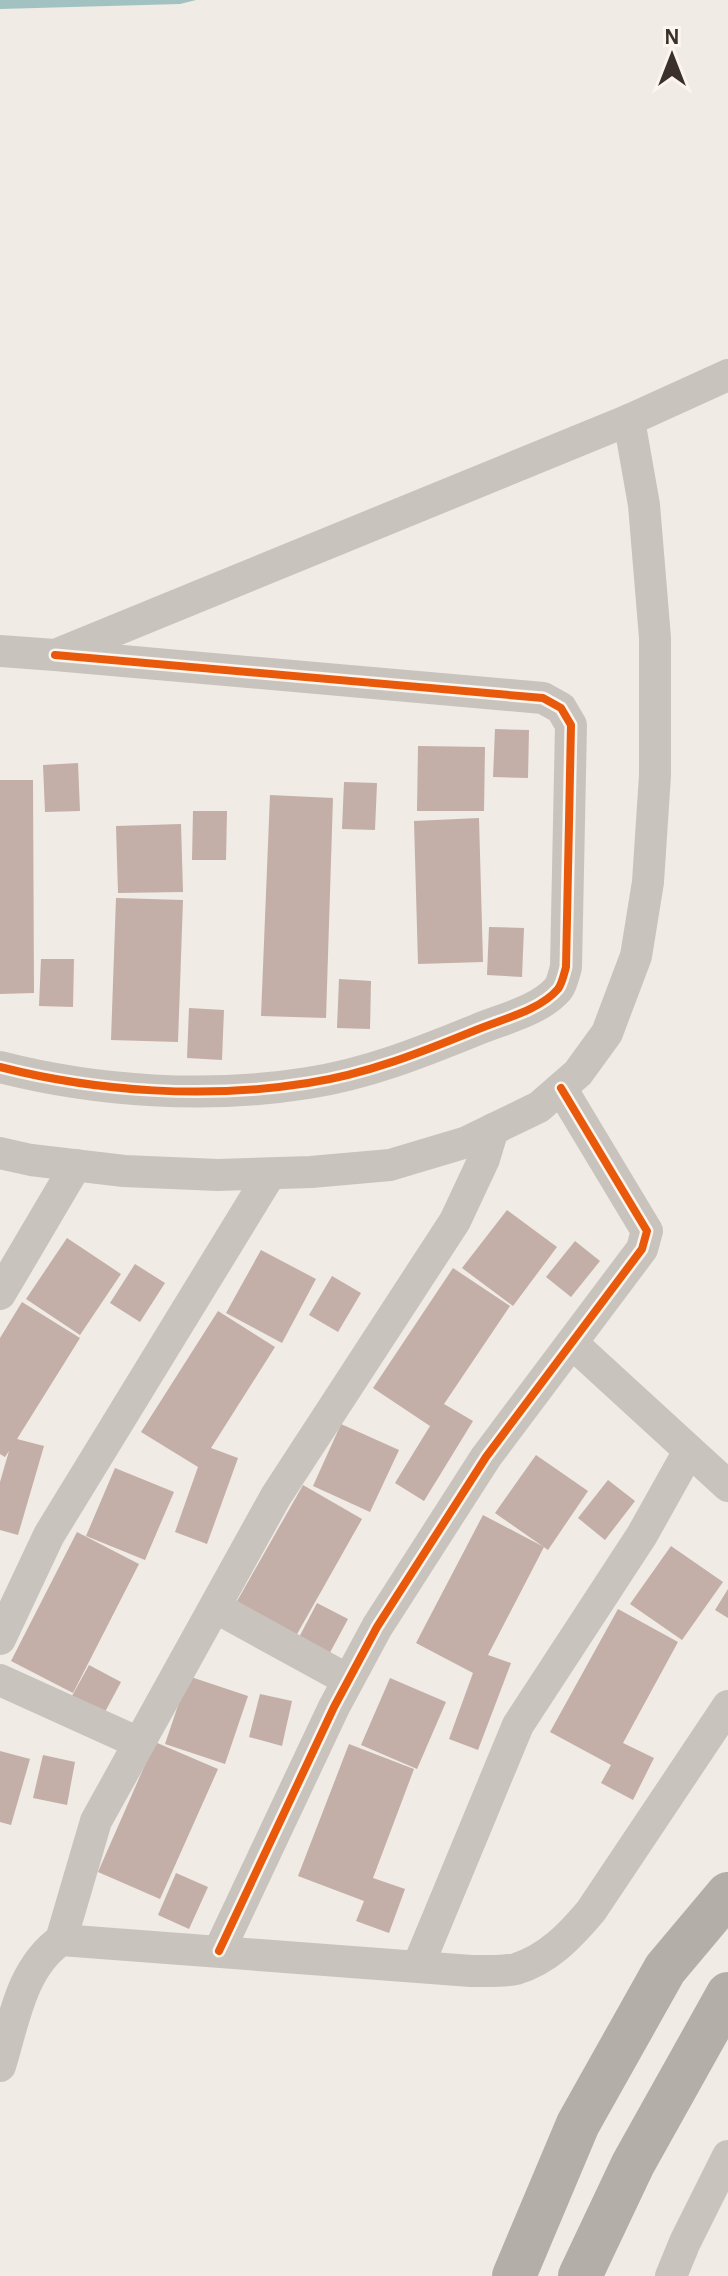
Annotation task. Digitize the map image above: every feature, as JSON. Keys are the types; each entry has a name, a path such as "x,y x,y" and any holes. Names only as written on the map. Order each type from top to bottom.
{"highway":[{"path":"514,2276 578,2124 665,1969 728,1894"},
{"path":"580,2276 633,2164 728,1994"}],"street":[{"path":"0,651 55,655 99,648 728,375"},
{"path":"0,1153 124,1171 218,1175 390,1165 467,1142 539,1107 578,1073 607,1033 636,956 648,882 655,775 655,638 644,505 629,420"},
{"path":"0,1067 137,1089 237,1091 310,1083 404,1059 538,1004 559,988 566,967 571,725 561,708 543,698 99,648"},
{"path":"219,1951 348,1680 377,1627 478,1469 642,1249 647,1231 561,1088"},
{"path":"0,2066 29,1975 44,1952 61,1940 96,1821 276,1496 455,1221 484,1159 493,1129"},
{"path":"0,1294 76,1165"},
{"path":"0,1639 49,1535 270,1174"},
{"path":"572,1343 728,1486"},
{"path":"418,1966 518,1725 642,1535 689,1451"},
{"path":"215,1607 348,1680"},
{"path":"0,1680 139,1743"},
{"path":"61,1940 471,1971 514,1969 541,1958 567,1940 591,1911 728,1706"},
{"path":"671,2276 728,2156"}],"water":[{"path":"0,0 196,0 180,4 0,9"}],"building":[{"path":"495,729 529,730 528,778 493,777"},
{"path":"418,746 485,747 484,811 417,811"},
{"path":"78,763 80,811 45,812 43,765"},
{"path":"0,780 33,780 34,993 0,994"},
{"path":"344,782 377,783 375,830 342,829"},
{"path":"270,795 333,798 326,1018 261,1016"},
{"path":"193,811 227,811 226,860 192,860"},
{"path":"479,818 483,962 418,964 414,821"},
{"path":"181,824 183,892 118,893 116,826"},
{"path":"116,898 183,900 178,1042 111,1040"},
{"path":"489,927 524,928 522,977 487,975"},
{"path":"41,959 74,959 73,1007 39,1006"},
{"path":"339,979 371,981 370,1029 337,1028"},
{"path":"189,1008 224,1010 222,1060 187,1058"},
{"path":"507,1210 557,1247 513,1306 462,1268"},
{"path":"67,1238 121,1274 80,1335 26,1299"},
{"path":"575,1241 600,1261 571,1297 546,1277"},
{"path":"261,1250 316,1279 282,1343 226,1313"},
{"path":"135,1264 165,1283 140,1322 110,1303"},
{"path":"453,1268 510,1306 444,1404 473,1421 424,1501 395,1483 430,1426 373,1388"},
{"path":"332,1276 361,1293 338,1332 309,1315"},
{"path":"22,1302 80,1338 17,1439 44,1446 18,1535 0,1530 0,1482 9,1451 5,1457 0,1454 0,1338"},
{"path":"218,1311 275,1347 211,1448 238,1458 207,1544 175,1532 198,1467 141,1432"},
{"path":"341,1424 399,1450 370,1512 313,1486"},
{"path":"536,1455 588,1491 548,1550 495,1513"},
{"path":"115,1468 174,1492 145,1560 86,1536"},
{"path":"608,1480 635,1501 605,1540 578,1518"},
{"path":"303,1485 362,1519 292,1643 232,1610"},
{"path":"483,1515 544,1547 488,1655 511,1663 478,1750 449,1739 473,1673 416,1643"},
{"path":"77,1532 139,1564 73,1693 11,1661"},
{"path":"671,1546 723,1582 682,1640 630,1604"},
{"path":"728,1589 728,1618 715,1610"},
{"path":"317,1603 348,1619 326,1660 296,1643"},
{"path":"618,1609 678,1642 623,1743 654,1758 633,1800 601,1783 611,1765 550,1732"},
{"path":"89,1665 121,1682 99,1723 67,1705"},
{"path":"188,1676 248,1696 225,1764 165,1744"},
{"path":"390,1678 446,1702 417,1769 361,1745"},
{"path":"260,1694 292,1701 282,1746 249,1737"},
{"path":"155,1742 218,1769 160,1899 98,1872"},
{"path":"349,1744 414,1769 373,1878 405,1889 389,1933 356,1921 364,1901 298,1876"},
{"path":"0,1751 30,1759 11,1825 0,1822"},
{"path":"43,1755 75,1762 67,1805 33,1798"},
{"path":"176,1873 208,1887 189,1929 158,1915"}],"cycle path":[{"path":"0,1067 75,1082 153,1090 231,1091 308,1083 394,1061 531,1009 558,989 566,967 571,725 561,708 543,698 55,655"},
{"path":"219,1951 334,1707 377,1627 486,1457 642,1249 647,1231 561,1088"}]}
